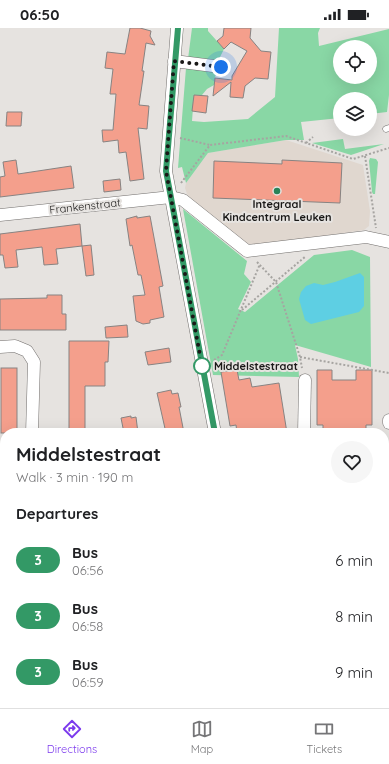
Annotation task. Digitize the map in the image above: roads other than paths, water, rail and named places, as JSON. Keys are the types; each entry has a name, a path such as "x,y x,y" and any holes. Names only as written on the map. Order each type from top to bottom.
{"street":[{"path":"178,28 174,61 166,171 214,428"},
{"path":"174,61 221,67"},
{"path":"171,197 183,200 247,251 366,237 384,241"},
{"name":"Frankenstraat","path":"0,215 171,197"},
{"path":"0,347 14,346 27,351 34,362 32,428"},
{"path":"304,380 304,428"}],"water":[{"path":"360,273 364,277 364,306 359,312 311,324 305,320 299,299 301,292 306,286 314,283 323,285"}],"place":[{"name":"Integraal Kindcentrum Leuken","path":"277,191"},
{"name":"Middelstestraat","path":"202,366"}]}
